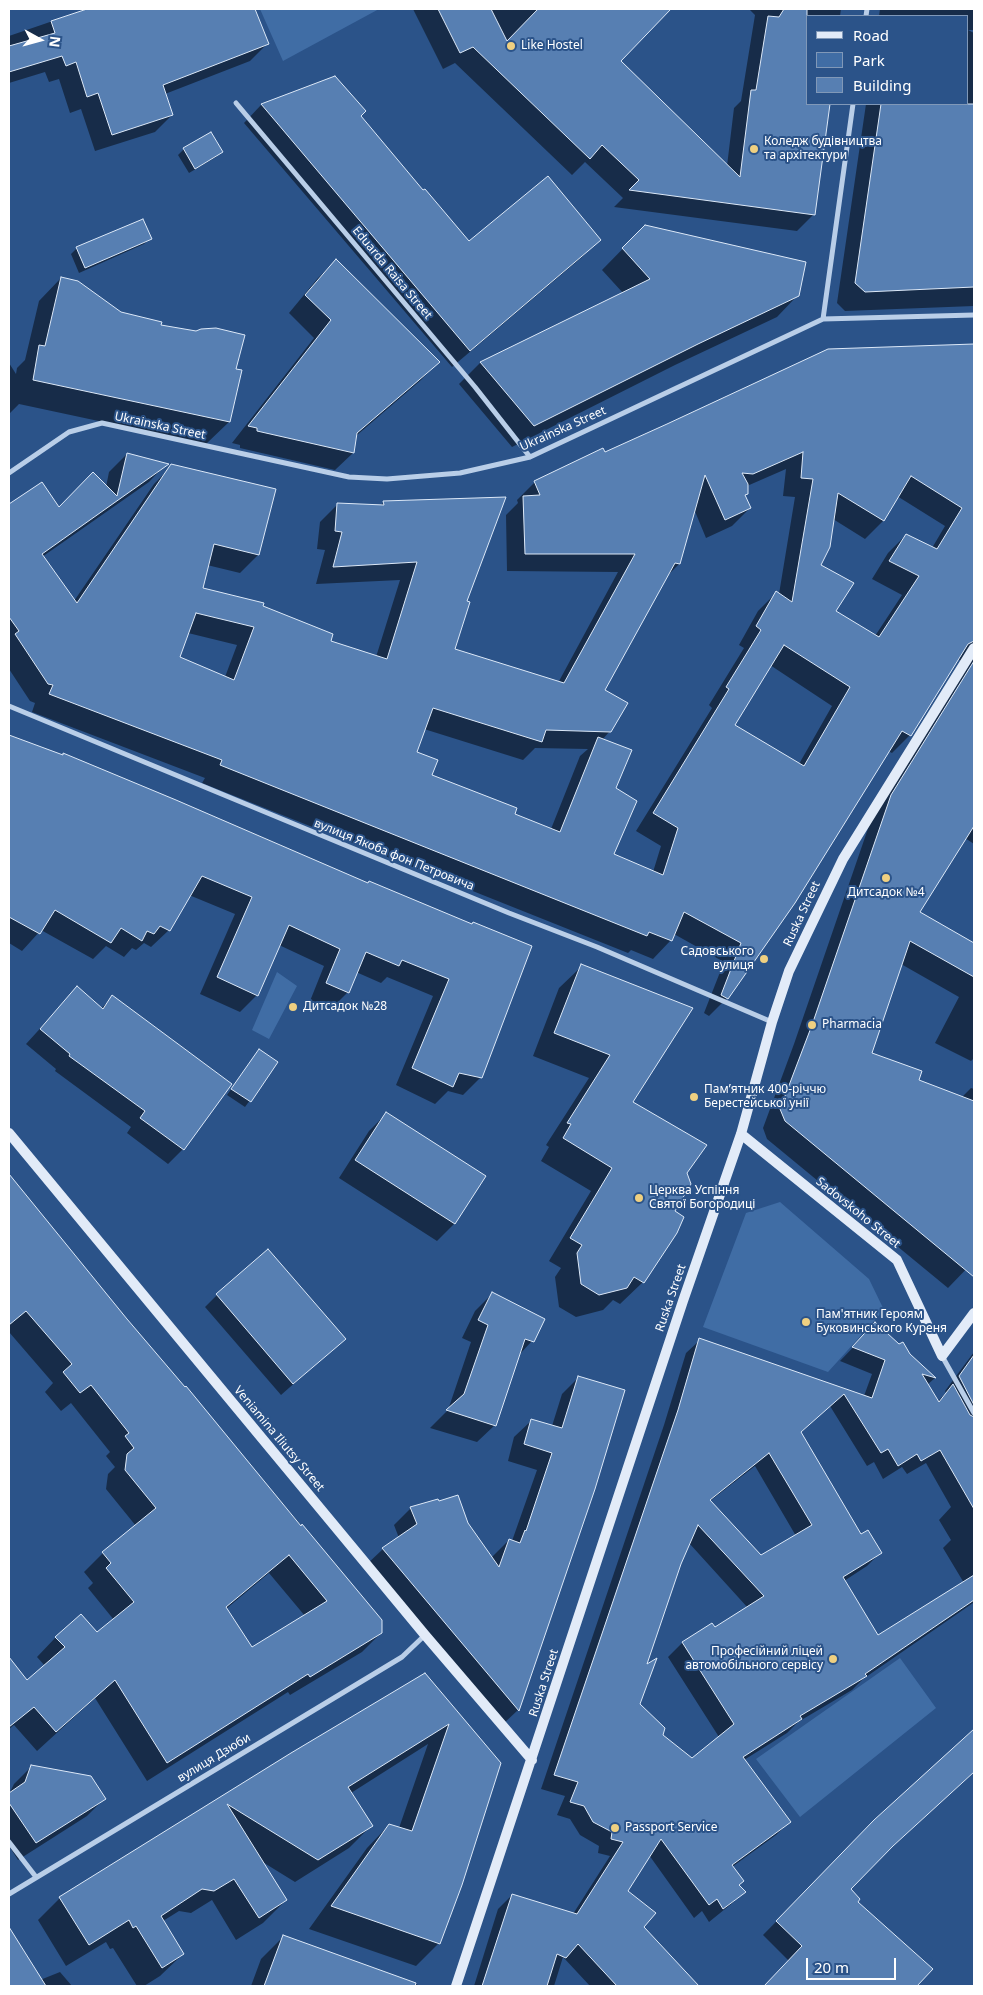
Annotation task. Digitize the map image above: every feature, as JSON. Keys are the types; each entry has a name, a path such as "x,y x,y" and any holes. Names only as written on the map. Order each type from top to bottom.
{"street":[{"name":"Eduarda Raisa Street","path":"236,103 475,387 530,457"},
{"path":"823,320 853,105"},
{"name":"Ukrainska Street","path":"9,472 69,432 102,424 349,477 387,479 460,473 530,457 823,320 974,315"},
{"name":"Ruska Street","path":"456,1986 506,1830 532,1760 683,1301 741,1134 772,1022 789,971 843,859 974,648"},
{"name":"вулиця Якоба фон Петровича","path":"9,706 500,910 597,947 772,1022"},
{"name":"Veniamina Iliutsy Street","path":"9,1133 425,1635 532,1760"},
{"name":"Sadovskoho Street","path":"741,1134 897,1260 942,1356 974,1413"},
{"path":"942,1356 974,1313"},
{"name":"вулиця Дзюби","path":"9,1894 402,1657 425,1635"},
{"path":"9,1842 36,1877"}],"green space":[{"path":"260,9 379,9 283,61"},
{"path":"277,972 297,986 269,1039 252,1030"},
{"path":"780,1202 869,1279 884,1310 828,1372 703,1327 746,1213"},
{"path":"900,1658 936,1708 800,1817 756,1759"}],"building":[{"path":"87,9 255,9 269,44 163,85 173,115 112,135 98,93 87,97 76,62 66,66 62,56 9,72 9,46 55,33 51,21"},
{"path":"438,9 491,9 507,41 538,9 671,9 621,61 740,177 751,90 756,90 768,16 779,17 784,9 807,9 806,105 830,105 815,215 629,190 639,180 602,145 590,159 473,47 460,53"},
{"path":"335,76 366,111 361,116 469,241 548,176 601,240 470,351 261,104"},
{"path":"974,104 974,287 865,292 855,283 881,105"},
{"path":"211,132 223,152 195,169 183,148"},
{"path":"143,219 152,239 85,268 76,247"},
{"path":"645,225 806,262 799,296 534,426 480,362 650,279 622,248"},
{"path":"336,259 440,362 357,433 354,453 257,431 257,428 248,426 331,320 305,295"},
{"path":"61,277 78,281 121,312 162,322 161,325 196,331 216,328 245,335 236,369 242,370 230,422 33,380 39,345 45,346"},
{"path":"974,344 974,641 968,644 911,736 902,731 795,903 728,999 721,995 741,943 684,912 672,941 649,932 647,936 220,765 222,760 49,694 53,685 48,684 15,634 19,631 9,617 9,504 42,482 59,507 93,472 117,496 127,453 169,464 42,554 77,603 171,464 276,489 259,555 214,544 203,588 264,603 263,606 333,634 331,641 387,659 417,562 333,567 342,532 335,531 337,503 384,505 383,501 506,497 467,601 470,602 455,649 564,683 635,554 525,554 523,496 540,495 534,481 603,448 605,452 828,349","holes":["803,452 801,478 813,479 792,602 776,591 756,626 761,630 726,687 729,689 653,813 678,828 663,875 614,854 637,801 616,788 632,750 598,737 560,832 515,814 517,808 432,775 438,760 417,752 433,708 542,742 546,730 611,732 628,703 605,690 675,563 680,564 705,475 725,520 751,508 745,495 748,494 748,484 742,473 753,474","911,476 962,508 937,549 906,534 889,561 919,576 879,637 836,611 854,583 821,565 830,547 838,493 884,521","196,613 254,627 234,680 180,657","784,645 850,687 804,766 735,725"]},
{"path":"974,661 974,826 920,912 974,943 974,977 910,941 872,1053 922,1071 919,1080 974,1101 974,1277 785,1121 780,1109 812,1025 891,795"},
{"path":"9,735 63,755 63,753 368,883 369,881 472,924 473,922 532,946 482,1078 459,1073 453,1087 412,1068 449,979 402,960 399,966 366,952 349,993 326,983 340,949 289,925 258,996 217,977 252,897 202,876 170,931 160,926 154,934 147,931 142,941 121,928 111,943 55,910 40,934 9,917"},
{"path":"581,964 693,1008 633,1102 707,1145 687,1173 691,1184 675,1211 684,1217 677,1233 644,1283 634,1277 627,1288 599,1295 581,1284 577,1253 582,1245 570,1238 612,1168 563,1138 571,1124 567,1123 610,1055 554,1033"},
{"path":"77,986 103,1009 112,995 232,1084 184,1150 140,1118 145,1111 69,1056 70,1054 40,1029"},
{"path":"259,1049 278,1062 251,1102 231,1089"},
{"path":"386,1112 486,1176 455,1224 355,1160"},
{"path":"9,1174 127,1319 186,1386 301,1526 302,1524 382,1620 382,1633 310,1677 308,1674 167,1763 115,1680 56,1732 34,1707 9,1727 9,1657 27,1680 65,1647 55,1637 81,1614 97,1632 134,1602 106,1568 111,1563 102,1552 156,1508 125,1470 127,1454 134,1448 125,1436 129,1433 91,1385 80,1393 63,1372 72,1364 26,1311 9,1325","holes":["289,1555 327,1601 252,1647 226,1607"]},
{"path":"268,1249 346,1339 293,1384 216,1294"},
{"path":"492,1292 545,1319 534,1342 525,1339 496,1426 446,1410 464,1394 488,1325 478,1320"},
{"path":"875,1322 899,1344 903,1342 910,1354 936,1378 922,1374 939,1402 953,1384 970,1415 974,1417 974,1509 940,1450 921,1461 917,1454 898,1466 888,1449 881,1453 844,1394 801,1432 861,1534 868,1530 882,1553 843,1577 878,1635 974,1575 974,1600 865,1674 867,1676 800,1716 802,1719 743,1757 791,1822 732,1865 744,1881 739,1885 746,1892 723,1909 717,1899 709,1905 661,1839 628,1891 656,1913 644,1927 699,1986 617,1986 578,1944 566,1958 557,1954 547,1986 482,1986 512,1894 577,1914 623,1842 611,1839 612,1832 593,1822 584,1806 570,1802 578,1782 554,1775 678,1410 699,1338 872,1398 885,1360 852,1347","holes":["769,1453 812,1525 761,1555 710,1500","698,1525 764,1596 715,1627 712,1623 682,1642 734,1724 692,1758 663,1735 665,1728 640,1704 657,1658 647,1664 681,1564"]},
{"path":"974,1355 974,1405 959,1376"},
{"path":"578,1376 625,1390 595,1489 519,1711 382,1548 417,1524 410,1507 458,1495 468,1523 499,1567 509,1539 520,1543 526,1531 552,1453 524,1444 531,1419 562,1428"},
{"path":"425,1673 501,1763 462,1885 440,1944 331,1906 389,1824 412,1831 449,1724 348,1787 373,1826 318,1860 227,1804 287,1900 259,1918 234,1879 214,1891 202,1889 161,1916 184,1954 162,1968 136,1926 133,1928 129,1920 89,1945 59,1897 291,1753"},
{"path":"974,1729 974,1772 893,1846 851,1889 860,1899 858,1902 933,1969 917,1986 764,1986 802,1946 776,1921 874,1820"},
{"path":"31,1765 91,1776 106,1799 36,1843 9,1803 9,1793 25,1782"},
{"path":"9,1927 46,1986 9,1986"},
{"path":"283,1935 416,1983 415,1986 264,1986"}],"place":[{"name":"Like Hostel","path":"511,46"},
{"name":"Коледж будівництва та архітектури","path":"754,149"},
{"name":"Дитсадок №4","path":"886,878"},
{"name":"Садовського вулиця","path":"764,959"},
{"name":"Дитсадок №28","path":"293,1007"},
{"name":"Pharmacia","path":"812,1025"},
{"name":"Пам’ятник 400-річчю Берестейської унії","path":"694,1097"},
{"name":"Церква Успіння Святої Богородиці","path":"639,1198"},
{"name":"Пам'ятник Героям Буковинського Куреня","path":"806,1322"},
{"name":"Професійний ліцей автомобільного сервісу","path":"833,1659"},
{"name":"Passport Service","path":"615,1828"}]}
